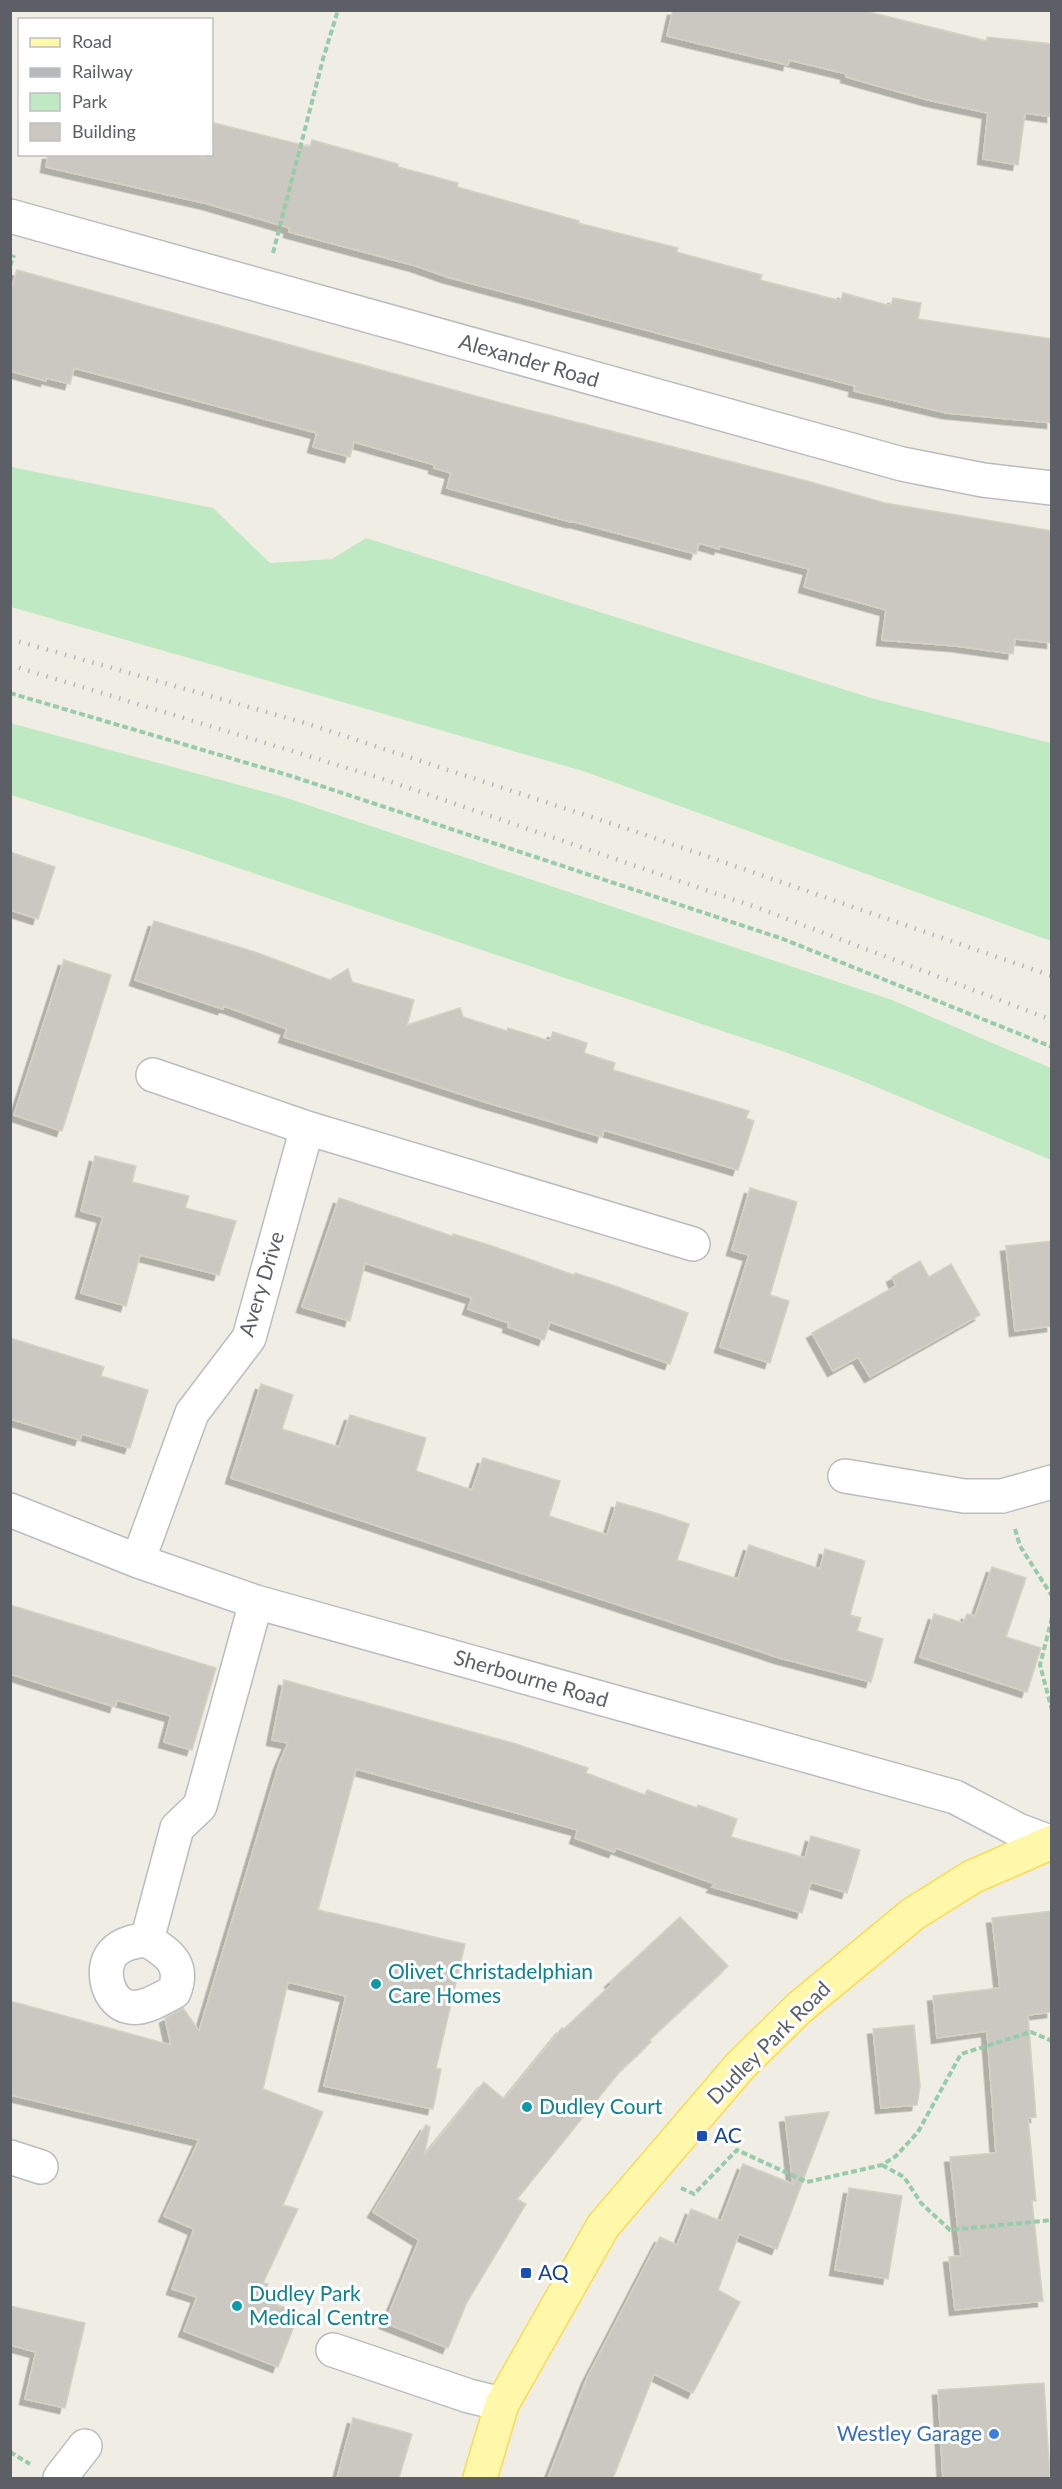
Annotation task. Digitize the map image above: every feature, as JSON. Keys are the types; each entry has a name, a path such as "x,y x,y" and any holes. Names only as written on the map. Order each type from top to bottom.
{"main road":[{"name":"Dudley Park Road","path":"480,2478 502,2403 603,2226 740,2066 799,2008 913,1914 972,1877 1051,1842"}],"street":[{"name":"Alexander Road","path":"10,216 902,464 983,480 1052,488"},
{"path":"153,1075 307,1128 693,1244"},
{"name":"Avery Drive","path":"138,1561 192,1413 249,1338 307,1128"},
{"path":"845,1476 964,1496 1002,1496 1052,1482"},
{"name":"Sherbourne Road","path":"10,1510 138,1561 256,1602 955,1797 1018,1830 1051,1842"},
{"path":"147,1940 177,1828 200,1806 256,1602"},
{"path":"10,2157 41,2167"},
{"path":"333,2350 469,2396 502,2403"},
{"path":"60,2478 85,2446"}],"path":[{"path":"266,287 322,59 338,10"},
{"path":"10,693 291,776 783,939 1052,1047"},
{"path":"1002,1496 1020,1546 1052,1596"},
{"path":"1052,1618 1040,1665 1052,1710"},
{"path":"685,2191 694,2194 738,2150 807,2182 882,2165 896,2156 918,2132 961,2054 1031,2032 1052,2041"},
{"path":"882,2165 904,2177 921,2204 950,2230 1052,2220"}],"green space":[{"path":"11,467 213,508 270,563 332,559 366,538 871,698 1051,743 1051,941 583,771 11,607"},
{"path":"10,723 284,797 892,1000 1051,1068 1051,1160 850,1076 782,1051 179,848 11,795"}],"building":[{"path":"673,10 861,10 987,41 987,37 1052,44 1052,117 1025,113 1018,165 983,159 988,113 928,100 846,77 847,74 789,60 788,65 667,36"},
{"path":"214,123 310,147 312,140 398,164 398,167 458,183 457,187 579,221 578,223 678,248 676,252 762,275 760,280 841,301 843,293 891,306 893,298 921,303 918,319 1052,339 1052,423 947,413 854,391 855,386 447,277 416,266 289,232 290,228 208,204 46,167 48,156 198,156 204,158 204,156 213,156"},
{"path":"17,270 501,403 885,503 1052,531 1052,643 1015,639 1013,654 956,646 882,640 886,610 804,587 809,569 720,546 719,549 699,543 696,554 571,522 447,488 451,473 434,468 435,465 354,442 350,457 313,447 317,433 74,368 70,384 46,378 46,381 10,371 10,293"},
{"path":"10,852 55,867 38,919 10,910"},
{"path":"154,921 255,952 330,980 348,969 352,982 414,1000 407,1025 460,1008 463,1017 507,1031 508,1028 550,1041 553,1032 587,1043 584,1053 615,1063 613,1070 749,1111 746,1118 754,1121 738,1170 604,1130 602,1137 485,1102 284,1037 287,1029 224,1006 223,1009 135,980"},
{"path":"64,960 111,975 62,1131 14,1115"},
{"path":"95,1156 136,1166 132,1182 189,1196 185,1208 236,1221 219,1275 140,1255 126,1306 81,1293 103,1217 81,1211"},
{"path":"750,1188 797,1202 770,1295 789,1301 770,1363 720,1347 749,1255 732,1250"},
{"path":"339,1198 452,1236 453,1234 492,1246 574,1275 575,1273 615,1286 688,1313 670,1364 550,1322 544,1340 508,1327 509,1323 468,1309 472,1298 365,1263 350,1321 302,1307"},
{"path":"1052,1241 1052,1326 1015,1331 1006,1246"},
{"path":"920,1261 929,1277 951,1264 980,1315 870,1377 858,1357 833,1371 812,1333 896,1286 892,1277"},
{"path":"10,1338 104,1367 101,1376 148,1390 130,1448 82,1434 80,1440 10,1419"},
{"path":"261,1384 293,1395 282,1429 339,1447 350,1415 426,1438 416,1471 472,1490 483,1458 560,1481 549,1516 607,1535 617,1502 689,1524 677,1560 738,1579 749,1545 820,1569 825,1549 865,1561 850,1615 861,1618 857,1631 883,1639 871,1682 780,1658 231,1478"},
{"path":"992,1567 1026,1578 1006,1637 1041,1648 1027,1692 920,1657 934,1614 963,1623 967,1614 975,1616"},
{"path":"10,1605 216,1668 192,1750 164,1742 171,1716 117,1700 115,1707 10,1674"},
{"path":"284,1680 516,1744 588,1768 586,1773 645,1795 647,1790 697,1808 698,1805 737,1819 731,1837 805,1858 811,1836 860,1850 847,1893 811,1882 802,1913 712,1887 715,1884 616,1848 614,1852 575,1838 578,1830 356,1769 318,1910 465,1944 436,2068 441,2069 433,2109 324,2086 346,1996 288,1982 263,2089 323,2112 283,2205 298,2209 263,2283 268,2284 262,2299 299,2313 278,2367 184,2331 197,2297 172,2289 194,2229 164,2216 199,2140 10,2095 10,2001 171,2045 165,2018 183,2008 199,2031 279,1764 288,1743 272,1740"},
{"path":"1052,1911 1052,2012 1028,2015 1036,2117 1028,2118 1036,2201 1032,2201 1043,2301 955,2310 949,2257 961,2256 950,2157 996,2153 987,2031 937,2038 933,1996 1000,1988 992,1918"},
{"path":"680,1917 728,1966 649,2040 651,2042 621,2070 517,2199 526,2204 467,2302 448,2348 385,2323 419,2240 373,2212 426,2125 430,2127 424,2156 484,2082 504,2099 562,2028 564,2029 612,1984 610,1982"},
{"path":"914,2025 920,2086 917,2105 881,2108 873,2029"},
{"path":"829,2112 777,2249 739,2234 718,2290 740,2302 693,2393 654,2374 613,2478 548,2478 587,2378 660,2237 677,2245 691,2209 721,2221 743,2164 793,2184 785,2117"},
{"path":"849,2188 902,2196 888,2279 835,2270"},
{"path":"10,2306 85,2323 65,2408 25,2399 36,2352 10,2345"},
{"name":"Westley Garage","path":"1044,2383 1050,2478 943,2478 938,2390"},
{"path":"353,2418 412,2434 399,2478 337,2478"}],"railway":[{"path":"10,639 305,723 634,831 1052,976"},
{"path":"10,665 377,777 761,909 1052,1020"}],"place":[{"name":"Olivet Christadelphian Care Homes","path":"376,1984"},
{"name":"Dudley Court","path":"527,2107"},
{"name":"AC","path":"702,2136"},
{"name":"AQ","path":"526,2273"},
{"name":"Dudley Park Medical Centre","path":"237,2306"},
{"name":"Westley Garage","path":"994,2434"}]}
